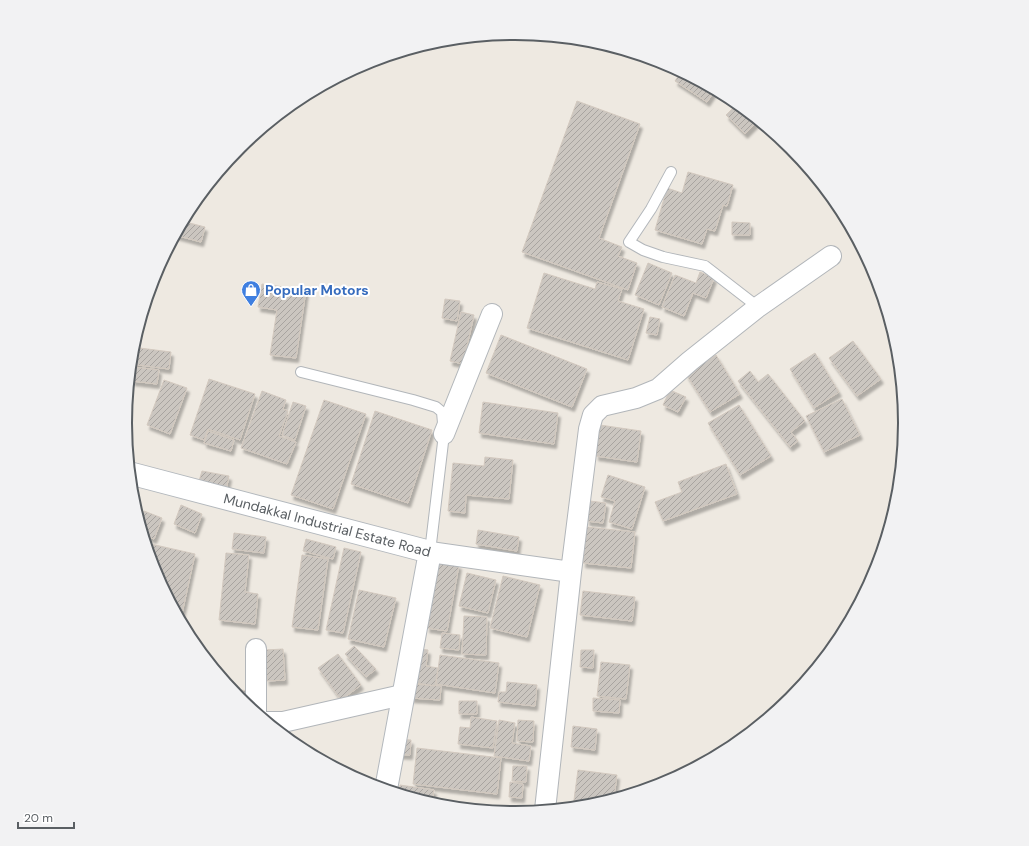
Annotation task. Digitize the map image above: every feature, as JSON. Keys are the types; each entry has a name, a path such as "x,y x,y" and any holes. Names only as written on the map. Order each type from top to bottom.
{"street":[{"path":"546,805 571,572 589,429 593,415 602,406 636,398 658,389 690,361 758,307 831,256"},
{"path":"444,434 492,314"},
{"name":"Mundakkal Industrial Estate Road","path":"135,475 430,552 402,696 387,784"},
{"path":"430,552 571,572"},
{"path":"256,649 256,705"},
{"path":"275,722 283,722 402,696"}],"lane":[{"path":"671,172 651,209 629,242 644,250 663,257 705,266 758,307"},
{"path":"300,372 413,400 436,407 442,412 444,434 430,552"}],"building":[{"path":"678,76 712,95 707,102 675,81"},
{"path":"577,101 640,124 599,238 622,247 618,256 637,263 628,290 522,252"},
{"path":"732,109 755,124 745,134 726,115"},
{"path":"688,172 733,185 727,206 723,205 715,231 707,229 702,244 655,230 667,188 682,193"},
{"path":"732,222 750,223 750,235 732,235"},
{"path":"188,223 205,227 201,242 180,236"},
{"path":"648,263 672,273 659,305 635,295"},
{"path":"700,272 714,278 706,298 693,293 684,316 662,307 675,275 696,283"},
{"path":"544,273 595,289 597,282 622,289 618,301 644,309 628,360 527,328"},
{"path":"262,284 306,290 296,358 270,355 277,310 258,307"},
{"path":"445,299 460,301 457,321 442,318"},
{"path":"461,312 474,315 463,364 450,361"},
{"path":"650,317 660,319 657,335 646,333"},
{"path":"501,335 587,369 572,407 486,373"},
{"path":"853,341 881,379 857,396 829,358"},
{"path":"139,348 171,352 169,369 136,365"},
{"path":"815,353 839,392 814,408 790,369"},
{"path":"716,355 740,394 710,412 686,374"},
{"path":"136,367 159,370 157,384 134,381"},
{"path":"750,371 758,382 768,374 805,421 791,432 798,441 790,447 738,381"},
{"path":"209,379 255,394 240,440 208,429 204,440 190,435"},
{"path":"164,380 187,388 170,434 147,425"},
{"path":"670,390 686,397 678,412 663,405"},
{"path":"262,391 286,400 283,409 288,411 279,436 296,442 287,464 241,448"},
{"path":"842,399 860,435 824,452 806,416"},
{"path":"324,400 366,414 333,509 291,495"},
{"path":"293,402 306,406 295,440 282,435"},
{"path":"483,402 558,413 554,444 479,433"},
{"path":"739,405 771,456 740,475 708,423"},
{"path":"375,411 432,430 408,503 351,484"},
{"path":"600,425 641,431 637,462 596,456"},
{"path":"208,431 234,440 231,451 204,443"},
{"path":"485,457 513,460 509,499 466,495 465,513 448,511 453,463 484,466"},
{"path":"726,464 737,494 663,521 655,502 682,492 678,482"},
{"path":"202,471 229,476 225,496 197,488"},
{"path":"608,475 645,487 632,529 609,522 615,501 601,497"},
{"path":"590,501 606,503 603,523 587,521"},
{"path":"181,505 202,514 195,533 174,524"},
{"path":"144,511 162,518 154,539 149,537 143,514"},
{"path":"587,527 635,532 631,568 583,563"},
{"path":"478,530 519,537 517,551 476,544"},
{"path":"234,533 266,537 264,553 232,549"},
{"path":"306,539 336,547 333,559 303,551"},
{"path":"151,544 195,554 182,613 161,570"},
{"path":"344,548 361,552 343,633 326,630"},
{"path":"226,553 249,555 245,592 258,594 255,624 219,620"},
{"path":"302,555 328,559 318,630 292,627"},
{"path":"439,562 459,565 447,631 427,628"},
{"path":"467,573 496,580 488,613 459,606"},
{"path":"503,576 540,585 527,637 490,628"},
{"path":"359,590 396,598 384,647 348,639"},
{"path":"583,591 635,597 632,621 580,615"},
{"path":"464,616 487,617 486,655 462,654"},
{"path":"442,633 460,635 459,650 440,648"},
{"path":"354,646 376,669 366,677 345,654"},
{"path":"414,648 428,650 426,666 438,668 435,686 409,682"},
{"path":"283,649 285,680 267,681 265,650"},
{"path":"581,650 594,650 593,668 580,667"},
{"path":"338,654 361,685 341,700 318,668"},
{"path":"440,655 499,663 495,693 436,684"},
{"path":"601,662 630,665 626,699 597,696"},
{"path":"507,682 537,685 535,706 498,702 499,692 506,692"},
{"path":"412,684 441,686 440,700 411,698"},
{"path":"240,690 250,691 249,698"},
{"path":"593,698 620,700 619,713 593,711"},
{"path":"459,701 477,701 477,714 459,714"},
{"path":"471,717 497,721 493,748 458,744 460,727 470,728"},
{"path":"499,720 515,723 512,743 531,746 529,761 494,756"},
{"path":"518,720 534,721 533,742 517,741"},
{"path":"573,726 597,729 595,750 571,747"},
{"path":"395,739 411,740 410,755 394,754"},
{"path":"417,748 501,758 497,794 413,784"},
{"path":"513,766 527,766 526,782 512,781"},
{"path":"578,770 617,775 615,793 574,801"},
{"path":"510,782 523,784 522,798 509,797"},
{"path":"400,785 434,790 433,797 400,788"}],"place":[{"name":"Popular Motors","path":"251,307"}]}
